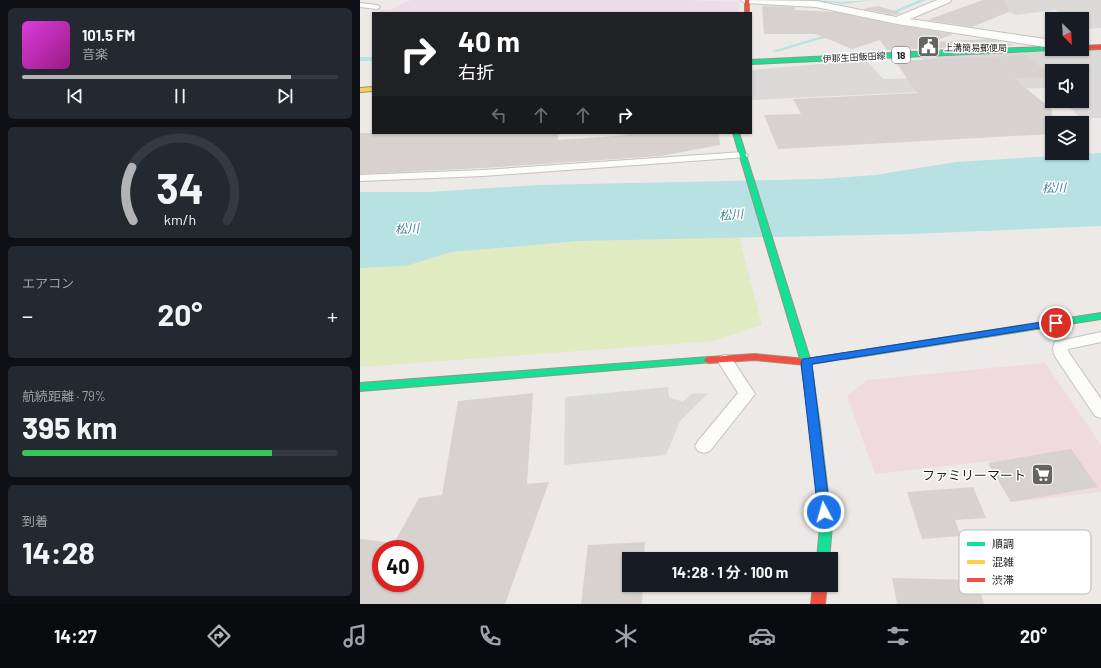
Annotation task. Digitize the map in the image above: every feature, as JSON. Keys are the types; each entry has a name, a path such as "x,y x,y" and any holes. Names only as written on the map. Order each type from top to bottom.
{"main road":[{"path":"746,0 747,12"},
{"path":"1089,48 1101,47"},
{"name":"伊那生田飯田線","path":"752,62 952,52 1045,49"},
{"path":"360,90 372,89"},
{"path":"736,134 806,362 815,426 826,527 824,552"},
{"path":"360,387 755,357 806,362 1101,316"},
{"path":"818,604 819,592"}],"street":[{"path":"746,0 817,2 893,20 1045,43"},
{"path":"893,20 946,0"}],"lane":[{"path":"360,4 377,7"},
{"path":"360,178 744,159"},
{"path":"1101,337 1060,346 1061,354 1101,412"},
{"path":"704,446 748,394 724,360"}],"shaded area":[{"path":"411,0 688,0 739,2 739,12 380,12 378,9 389,10"},
{"path":"983,0 1101,0 1101,28 1089,28 1089,12 1060,12 1056,10 1016,15"},
{"path":"1089,50 1101,50 1101,78 1089,78 1089,64 1045,64 1045,75 938,78 920,56 1045,52 1045,56 1089,56"},
{"path":"866,60 883,79 1045,75 1045,88 961,90 752,100 752,70"},
{"path":"1089,78 1101,78 1101,118 1079,116 1070,108 1089,108"},
{"path":"1045,363 1101,445 1101,492 1012,502 990,461 875,474 847,396 867,380"},
{"path":"668,387 669,397 683,402 691,394 708,393 680,421 666,455 564,465 565,397"}],"green space":[{"path":"739,237 762,325 714,341 360,367 360,268 406,266 452,252 579,241"}],"water":[{"name":"松川","path":"1101,153 1101,226 911,234 579,241 452,252 406,266 360,268 360,192 429,192 539,185 821,179 875,175 956,162 1045,156 1045,160 1089,160 1089,154"}],"building":[{"path":"983,0 1004,0 1009,12 972,27 927,20"},
{"path":"762,6 795,7 795,10 835,12 897,25 953,34 933,42 987,39 1015,45 887,50 880,40 852,49 816,34 764,34"},
{"path":"878,6 901,13 896,15 862,9"},
{"path":"1027,55 1045,71 1045,77 1014,78 1045,104 1045,108 1050,108 1052,110 1052,116 1045,116 1045,134 778,149 764,115 801,114 793,99 917,93 895,61"},
{"path":"360,133 558,134 558,140 628,135 627,134 719,134 720,145 660,156 483,168 360,174"},
{"path":"533,393 527,484 549,482 505,604 360,604 360,539 372,540 372,592 424,592 424,540 396,540 419,498 442,495 458,401"},
{"name":"ファミリーマート","path":"1071,449 1098,487 1011,502 988,463"},
{"path":"973,487 986,518 955,520 959,531 959,536 922,539 907,492"},
{"path":"645,542 644,552 622,552 622,592 643,592 642,604 581,604 588,545"},
{"path":"892,578 959,580 959,594 981,594 984,604 897,604"}],"waterway":[{"path":"814,0 842,3 872,0"},
{"path":"864,24 924,0"},
{"path":"775,51 835,34"},
{"path":"360,59 372,59"}],"traffic: fast":[{"path":"752,62 952,52 1045,49"},
{"path":"736,134 806,362"},
{"path":"845,356 1101,316"},
{"path":"360,387 709,360"},
{"path":"806,362 815,426 826,527 824,552"}],"traffic: slow":[{"path":"360,90 372,89"}],"traffic: jam":[{"path":"747,0 747,12"},
{"path":"1089,48 1101,47"},
{"path":"709,360 755,357 806,362 845,356"},
{"path":"818,604 819,592"}],"place":[{"name":"上溝簡易郵便局","path":"929,47"},
{"name":"ファミリーマート","path":"1042,475"}],"route":[{"path":"824,512 815,426 806,362 1056,323"}]}
